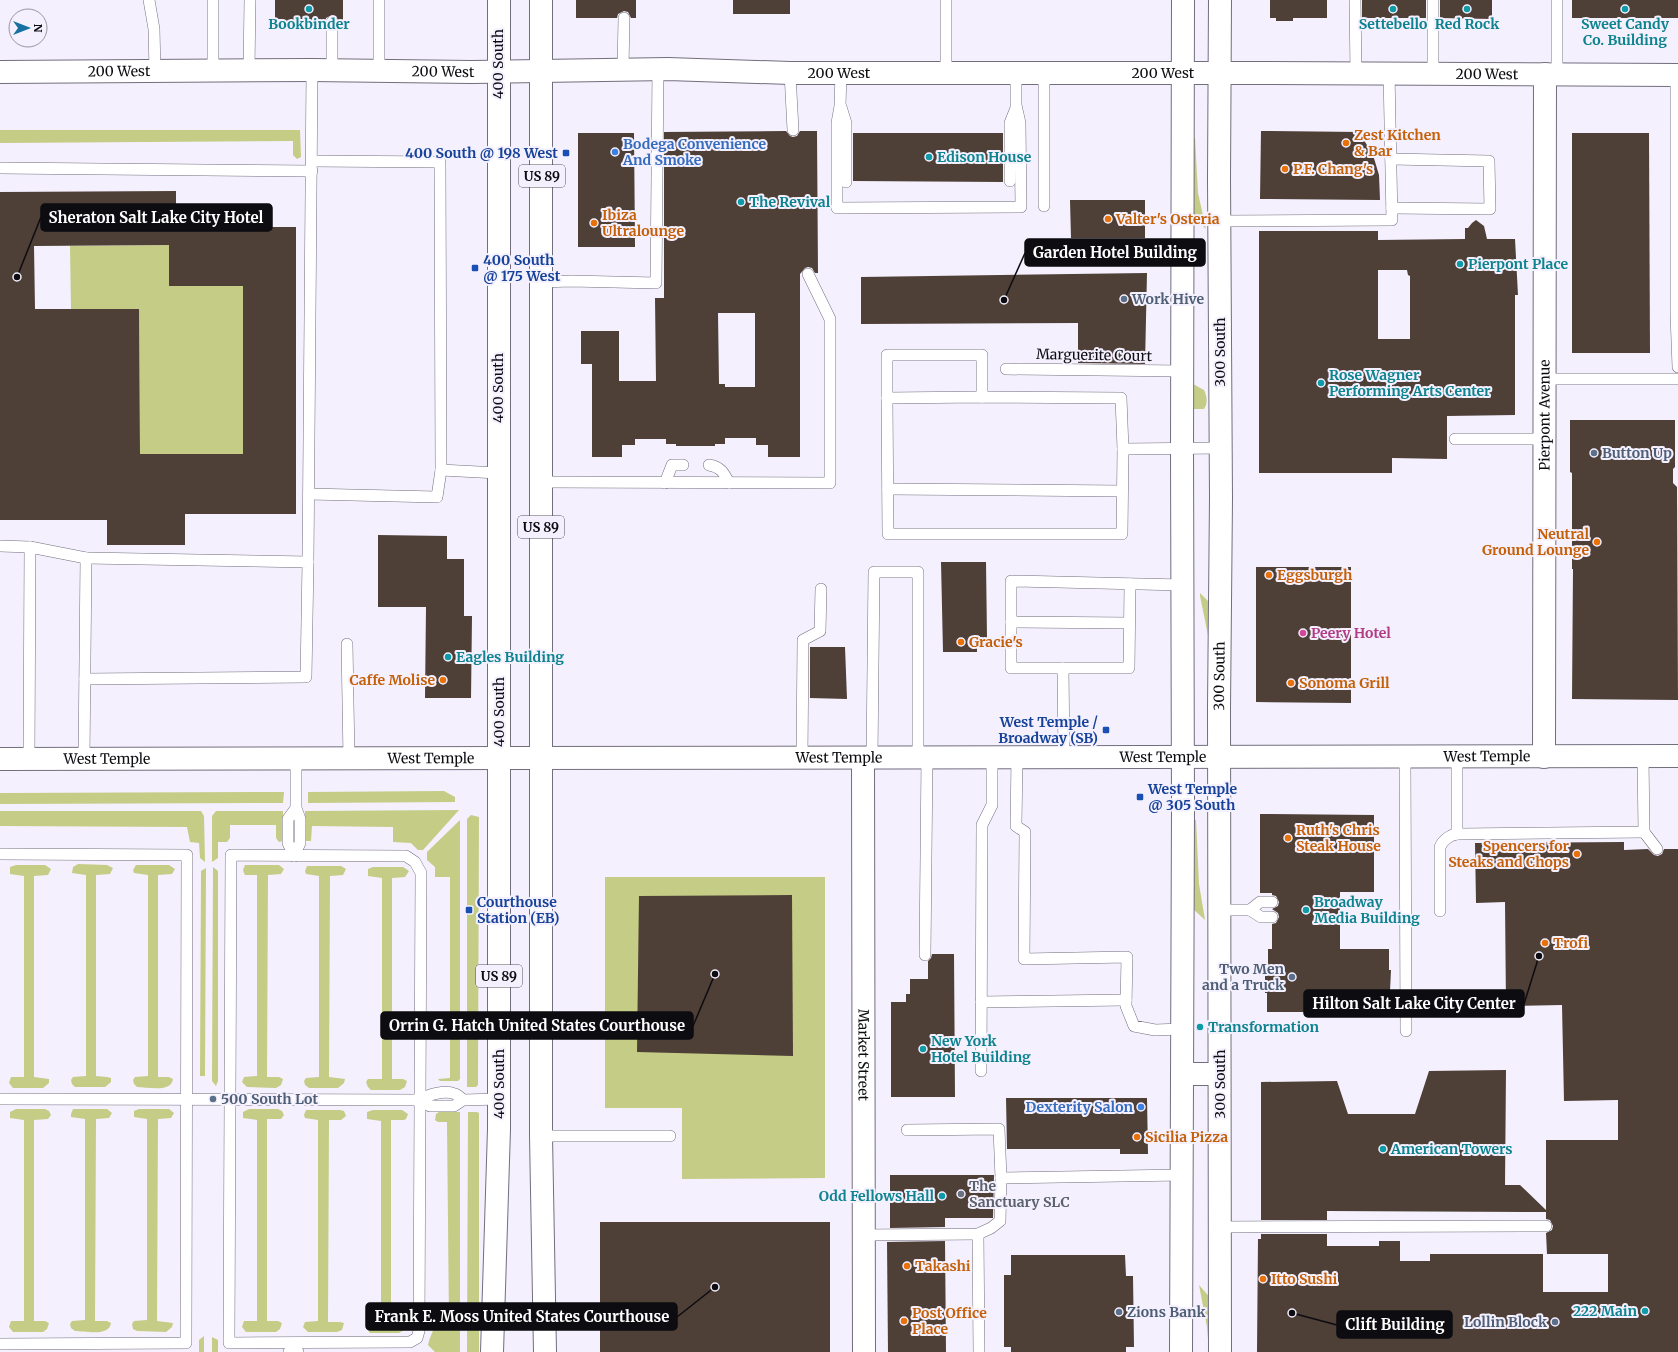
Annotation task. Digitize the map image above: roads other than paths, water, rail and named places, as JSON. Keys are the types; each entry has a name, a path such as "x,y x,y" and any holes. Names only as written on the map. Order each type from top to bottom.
{"street":[{"name":"400 South","path":"492,1352 499,1099 499,0"},
{"name":"US 89","path":"542,0 541,1136 545,1352"},
{"path":"1181,1352 1183,0"},
{"name":"300 South","path":"1220,0 1220,1352"},
{"name":"200 West","path":"0,72 212,70 498,71 658,69 790,73 946,74 1388,73 1677,75"},
{"name":"Pierpont Avenue","path":"1544,757 1545,379 1551,74"},
{"name":"West Temple","path":"0,759 802,759 1678,756"},
{"name":"Market Street","path":"864,1352 868,758"},
{"path":"1182,1074 1220,1074"}],"lane":[{"path":"149,0 154,29 155,71"},
{"path":"212,0 212,70"},
{"path":"250,0 250,70"},
{"path":"379,0 379,70"},
{"path":"946,0 946,74"},
{"path":"1355,0 1356,73"},
{"path":"1433,0 1433,74"},
{"path":"1551,74 1557,0"},
{"path":"623,69 624,18"},
{"path":"85,679 306,677 312,166 322,70 332,22"},
{"path":"542,282 571,281 656,284 658,69"},
{"path":"790,73 793,130"},
{"path":"841,73 840,106 837,123 837,208 1021,207 1020,123 1016,108 1016,74"},
{"path":"1220,221 1392,220 1388,73"},
{"path":"1044,74 1044,206"},
{"path":"1677,75 1676,314 1678,367"},
{"path":"840,106 846,123 846,182"},
{"path":"1010,181 1010,123 1016,108"},
{"path":"1391,159 1489,161 1490,177 1490,209 1392,208"},
{"path":"0,168 312,166 440,162 441,470 437,497 309,494"},
{"path":"541,482 830,484 830,319 808,274"},
{"path":"887,398 1122,398 1122,534 888,534 888,489 887,398 887,355 982,355 982,397"},
{"name":"Marguerite Court","path":"1006,369 1182,371"},
{"path":"1545,379 1678,379"},
{"path":"1455,439 1545,439"},
{"path":"1123,449 1220,448"},
{"path":"665,482 672,465 683,465"},
{"path":"709,465 717,466 723,472 729,483"},
{"path":"441,470 498,472"},
{"path":"888,489 1122,491"},
{"path":"0,546 30,547 86,558 308,562"},
{"path":"29,759 30,547"},
{"path":"84,759 86,558"},
{"path":"868,758 874,572 918,572 925,955"},
{"path":"1130,584 1129,668 1011,668 1011,581 1182,585"},
{"path":"802,759 803,640 820,631 821,589"},
{"path":"1011,622 1129,623"},
{"path":"347,644 349,759"},
{"path":"1063,668 1064,758"},
{"path":"1643,756 1644,832 1657,849"},
{"path":"1405,757 1406,1031"},
{"path":"1457,757 1457,834"},
{"path":"981,1071 982,825 992,805 992,758"},
{"path":"1017,758 1016,826 1025,832 1024,959 1127,956 1126,1006 1134,1026 1155,1030 1182,1029"},
{"path":"294,856 288,843 288,819 296,808 296,759"},
{"path":"1440,911 1440,847 1442,842 1454,834 1644,832"},
{"path":"0,854 187,855 186,1343 0,1344"},
{"path":"231,855 294,856 406,856 415,862 421,873 420,1331 417,1338 410,1342 294,1349 229,1343 231,855"},
{"path":"1250,910 1260,902 1272,902"},
{"path":"1220,910 1250,910 1261,918 1272,918"},
{"path":"982,1002 1126,1000"},
{"path":"0,1099 420,1100 430,1094 455,1094 463,1100 499,1099"},
{"path":"864,1235 978,1234 991,1228 1000,1221 1001,1178 999,1129 907,1130"},
{"path":"541,1136 670,1136"},
{"path":"1001,1178 1182,1175"},
{"path":"1220,1227 1546,1226"},
{"path":"978,1234 979,1352"}],"place":[{"name":"Bookbinder","path":"309,9"},
{"name":"Settebello","path":"1393,9"},
{"name":"Red Rock","path":"1467,9"},
{"name":"Sweet Candy Co. Building","path":"1625,9"},
{"name":"Zest Kitchen & Bar","path":"1346,143"},
{"name":"Bodega Convenience And Smoke","path":"615,152"},
{"name":"400 South @ 198 West","path":"566,153"},
{"name":"Edison House","path":"929,157"},
{"name":"P.F. Chang's","path":"1285,169"},
{"name":"The Revival","path":"741,202"},
{"name":"Valter's Osteria","path":"1108,219"},
{"name":"Ibiza Ultralounge","path":"594,223"},
{"name":"Pierpont Place","path":"1460,264"},
{"name":"400 South @ 175 West","path":"475,268"},
{"name":"Sheraton Salt Lake City Hotel","path":"17,277"},
{"name":"Work Hive","path":"1124,299"},
{"name":"Garden Hotel Building","path":"1004,300"},
{"name":"Rose Wagner Performing Arts Center","path":"1321,383"},
{"name":"Button Up","path":"1594,453"},
{"name":"Neutral Ground Lounge","path":"1597,542"},
{"name":"Eggsburgh","path":"1269,575"},
{"name":"Peery Hotel","path":"1303,633"},
{"name":"Gracie's","path":"961,642"},
{"name":"Eagles Building","path":"448,657"},
{"name":"Caffe Molise","path":"443,680"},
{"name":"Sonoma Grill","path":"1291,683"},
{"name":"West Temple / Broadway (SB)","path":"1106,730"},
{"name":"West Temple @ 305 South","path":"1140,797"},
{"name":"Ruth's Chris Steak House","path":"1288,838"},
{"name":"Spencers for Steaks and Chops","path":"1577,854"},
{"name":"Courthouse Station (EB)","path":"469,910"},
{"name":"Broadway Media Building","path":"1306,910"},
{"name":"Trofi","path":"1545,943"},
{"name":"Hilton Salt Lake City Center","path":"1539,956"},
{"name":"Orrin G. Hatch United States Courthouse","path":"715,974"},
{"name":"Two Men and a Truck","path":"1292,977"},
{"name":"Transformation","path":"1200,1027"},
{"name":"New York Hotel Building","path":"923,1049"},
{"name":"500 South Lot","path":"213,1099"},
{"name":"Dexterity Salon","path":"1141,1107"},
{"name":"Sicilia Pizza","path":"1137,1137"},
{"name":"American Towers","path":"1383,1149"},
{"name":"The Sanctuary SLC","path":"961,1194"},
{"name":"Odd Fellows Hall","path":"942,1196"},
{"name":"Takashi","path":"907,1266"},
{"name":"Itto Sushi","path":"1263,1279"},
{"name":"Frank E. Moss United States Courthouse","path":"715,1287"},
{"name":"222 Main","path":"1645,1311"},
{"name":"Zions Bank","path":"1119,1312"},
{"name":"Clift Building","path":"1292,1313"},
{"name":"Post Office Place","path":"904,1321"},
{"name":"Lollin Block","path":"1555,1322"}]}
